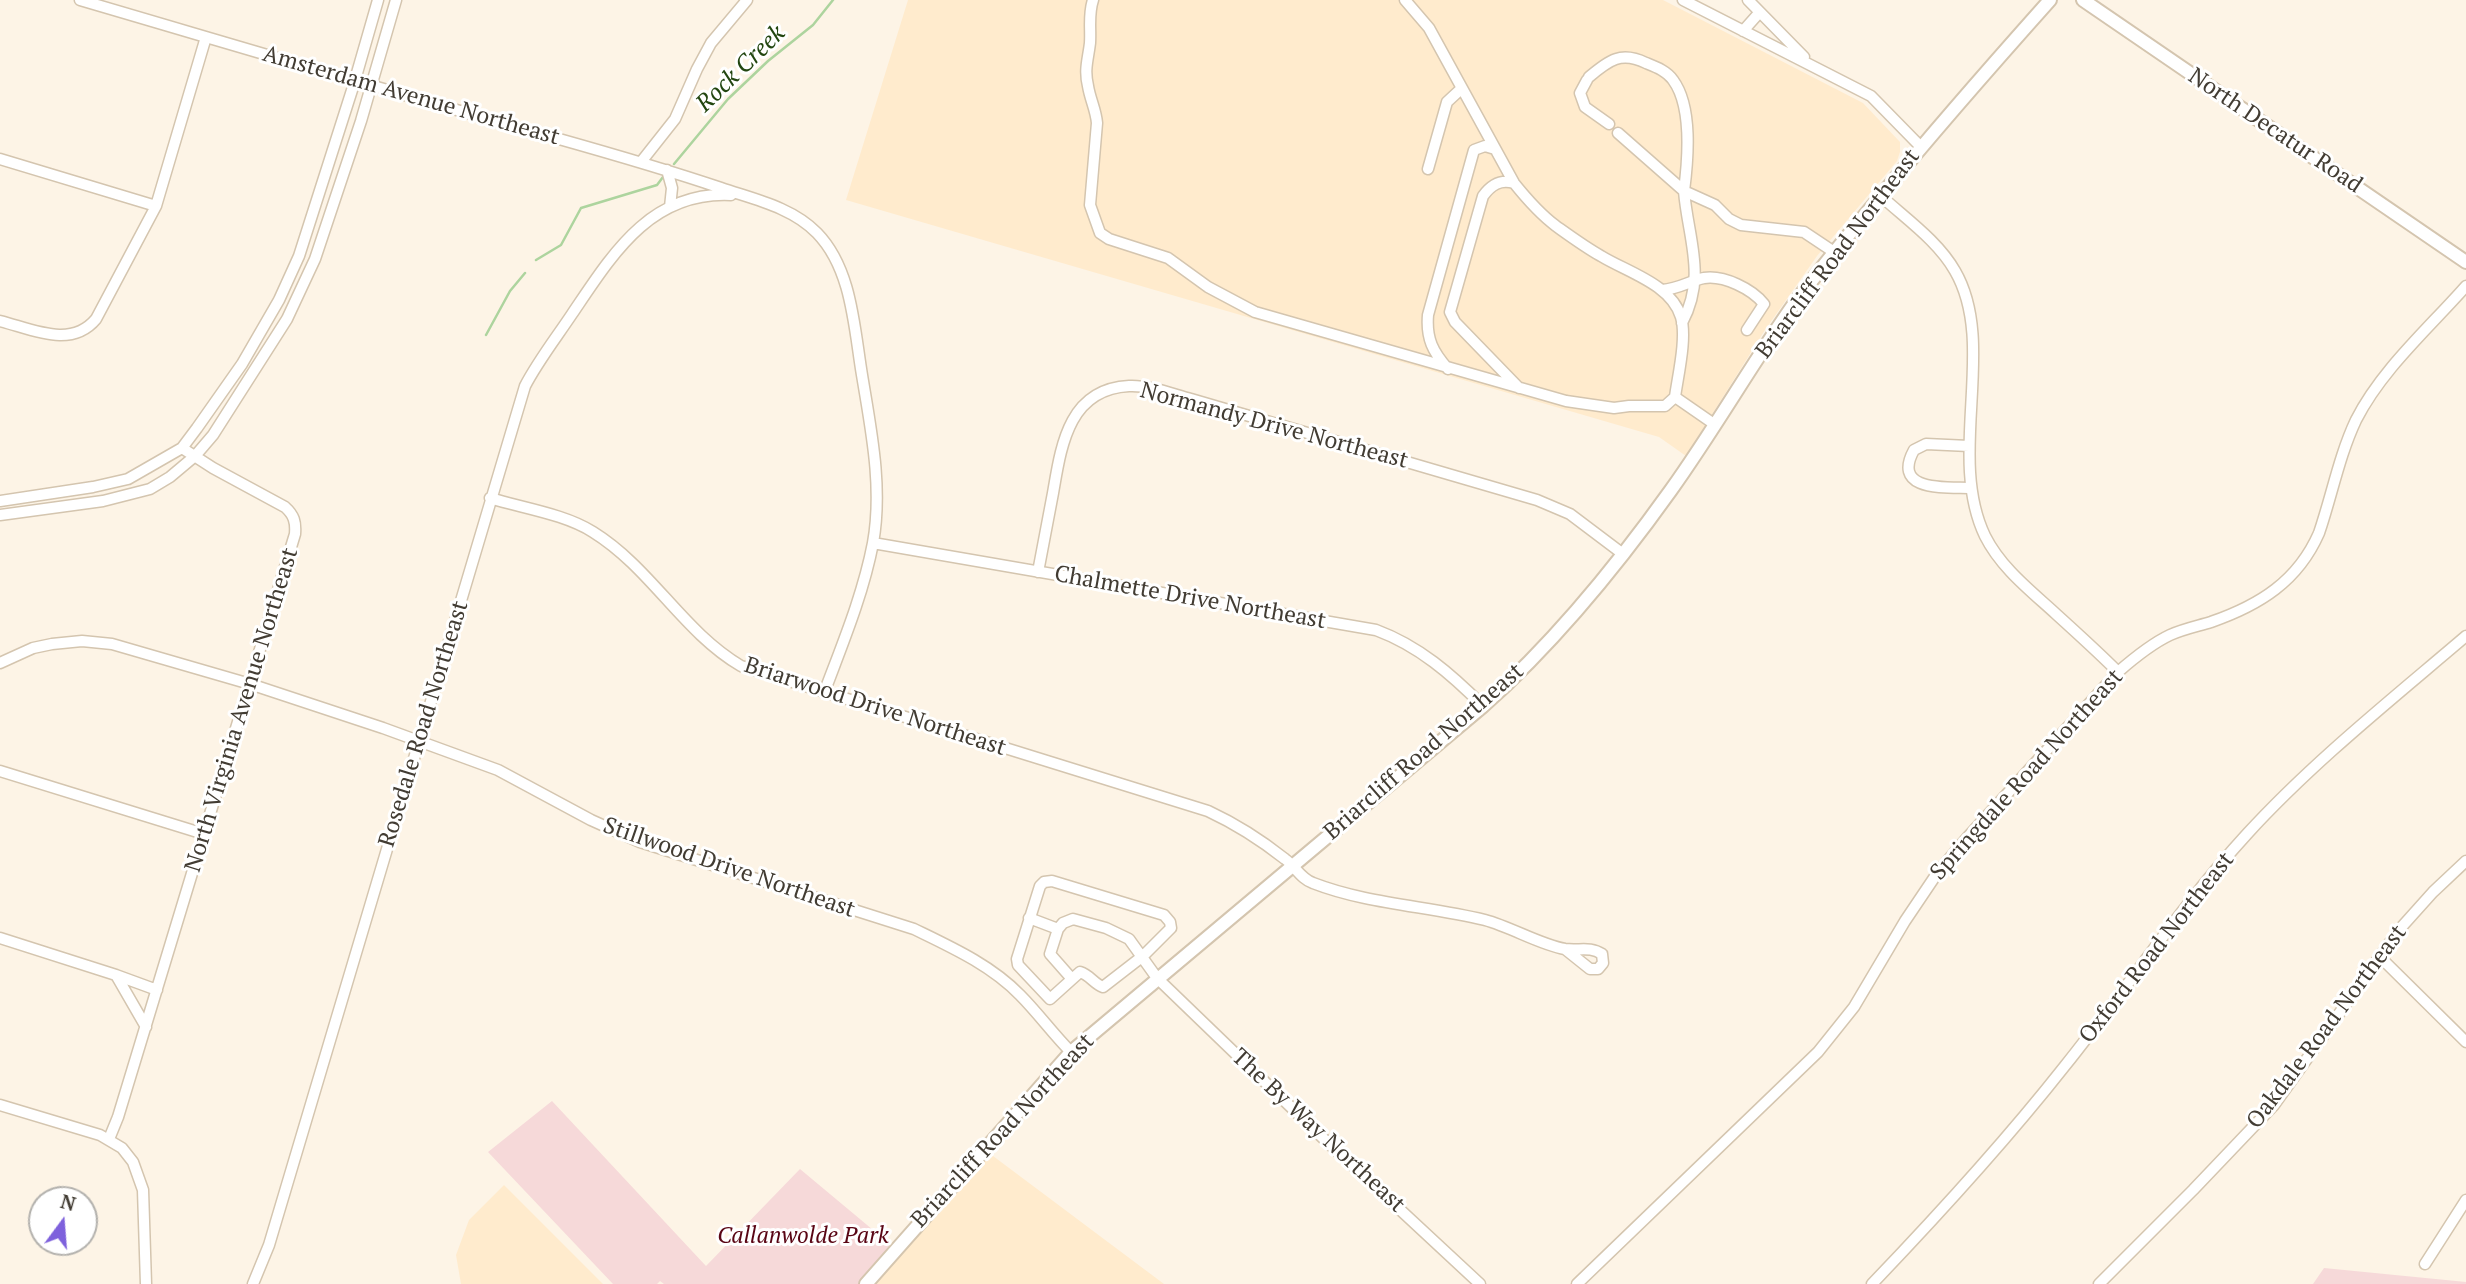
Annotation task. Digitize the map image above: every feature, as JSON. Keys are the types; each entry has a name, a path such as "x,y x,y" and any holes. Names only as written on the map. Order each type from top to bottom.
{"main road":[{"name":"Briarcliff Road Northeast","path":"866,1284 1070,1052 1483,706 1548,641 1623,554 1671,490 1780,325 1834,252 1920,146 2050,0"},
{"name":"North Decatur Road","path":"2083,0 2466,262"}],"street":[{"name":"Amsterdam Avenue Northeast","path":"80,0 642,162 783,210 805,222 827,245 840,271 853,318 873,436 876,487 873,542 851,620 824,693"},
{"path":"0,501 128,479 182,448 242,364 274,308 307,236 379,0"},
{"path":"0,515 103,501 150,489 170,477 195,456 213,436 288,316 327,227 396,0"},
{"path":"642,162 675,118 696,69 711,43 747,0"},
{"path":"1093,0 1089,22 1090,44 1085,66 1097,123 1090,205 1100,233 1110,239 1168,258 1208,288 1255,312 1566,401 1601,408 1665,406 1675,397 1682,323 1689,309 1695,281 1694,246 1684,191 1688,126 1674,81 1665,72 1631,57 1620,57 1611,61 1588,78 1581,90 1581,100 1585,107 1609,124"},
{"path":"1405,0 1429,28 1514,183 1553,224 1600,256 1661,290 1677,308 1682,323"},
{"path":"1683,0 1871,96 1920,146"},
{"path":"1748,0 1813,66"},
{"path":"1743,31 1759,13"},
{"path":"0,321 65,336 74,335 90,326 156,206 206,37"},
{"path":"1427,169 1447,102 1461,89"},
{"path":"1448,369 1437,356 1428,338 1428,315 1475,150 1478,119"},
{"path":"1618,133 1684,191 1715,205 1730,219 1741,225 1804,232 1834,252"},
{"path":"1475,150 1485,145 1495,150"},
{"path":"0,159 156,206"},
{"path":"667,170 672,188 670,207"},
{"path":"1514,183 1499,182 1483,195 1450,312 1455,322 1520,388"},
{"name":"Rosedale Road Northeast","path":"253,1284 269,1245 522,393 533,371 596,279 631,235 653,216 670,207 710,196 742,195"},
{"path":"1881,196 1947,259 1962,287 1970,310 1970,488 1979,521 1997,555 2018,580 2118,672"},
{"path":"1661,290 1717,278 1742,288 1764,304 1747,330"},
{"name":"Springdale Road Northeast","path":"1577,1284 1818,1052 1854,1007 1905,921 1938,872 2118,672 2143,651 2169,636 2250,607 2294,574 2313,547 2319,533 2344,451 2363,407 2381,381 2466,286"},
{"path":"274,308 288,316"},
{"name":"Normandy Drive Northeast","path":"1038,572 1058,461 1068,426 1082,407 1098,394 1128,386 1191,399 1537,500 1570,514 1623,554"},
{"path":"1675,397 1714,424"},
{"path":"1969,446 1926,444 1914,450 1909,466 1911,475 1922,485 1970,488"},
{"name":"North Virginia Avenue Northeast","path":"109,1139 146,1027 295,534 296,523 292,513 285,507 182,448"},
{"name":"Briarwood Drive Northeast","path":"490,498 593,531 625,556 704,640 721,654 753,671 1194,806 1236,825 1293,865 1310,882 1359,896 1488,921 1565,949"},
{"name":"Chalmette Drive Northeast","path":"873,542 1376,630 1422,652 1483,706"},
{"name":"Oxford Road Northeast","path":"1872,1284 2021,1120 2077,1051 2179,913 2248,833 2326,757 2466,636"},
{"name":"Stillwood Drive Northeast","path":"0,663 33,648 52,643 82,641 112,644 250,684 383,727 505,773 591,820 640,842 914,929 983,966 1020,995 1070,1052"},
{"path":"0,771 204,834"},
{"name":"Oakdale Road Northeast","path":"2099,1284 2193,1191 2274,1105 2379,956 2417,908 2466,861"},
{"path":"1052,881 1164,915 1171,928 1143,956 1103,987 1080,972 1050,999 1018,965 1017,959 1040,886 1044,882 1052,881"},
{"path":"1029,918 1058,929 1050,954 1072,979"},
{"name":"The By Way Northeast","path":"1058,929 1063,923 1073,919 1106,928 1129,939 1157,978 1480,1284"},
{"path":"0,938 157,990"},
{"path":"2379,956 2466,1042"},
{"path":"116,975 146,1027"},
{"path":"1020,995 1033,981"},
{"path":"0,1105 109,1139 122,1148 134,1162 144,1190 146,1284"},
{"path":"2425,1264 2466,1200"}],"shaded area":[{"path":"908,0 1663,0 1863,103 1900,142 1900,152 1897,161 1817,256 1765,330 1686,456 1659,437 846,200"},
{"path":"985,1150 1164,1284 867,1284"},
{"path":"504,1185 603,1284 461,1284 456,1255 469,1220"}],"green space":[{"name":"Callanwolde Park","path":"552,1101 706,1266 800,1169 897,1250 867,1284 664,1284 660,1281 657,1284 613,1284 488,1152"},
{"path":"2324,1268 2466,1282 2466,1284 2313,1284"}],"waterway":[{"name":"Rock Creek","path":"674,164 728,99 768,61 813,25 833,0"},
{"name":"Rock Creek","path":"536,260 561,245 581,208 657,185 663,177"},
{"name":"Rock Creek","path":"486,335 510,291 525,273"}]}
